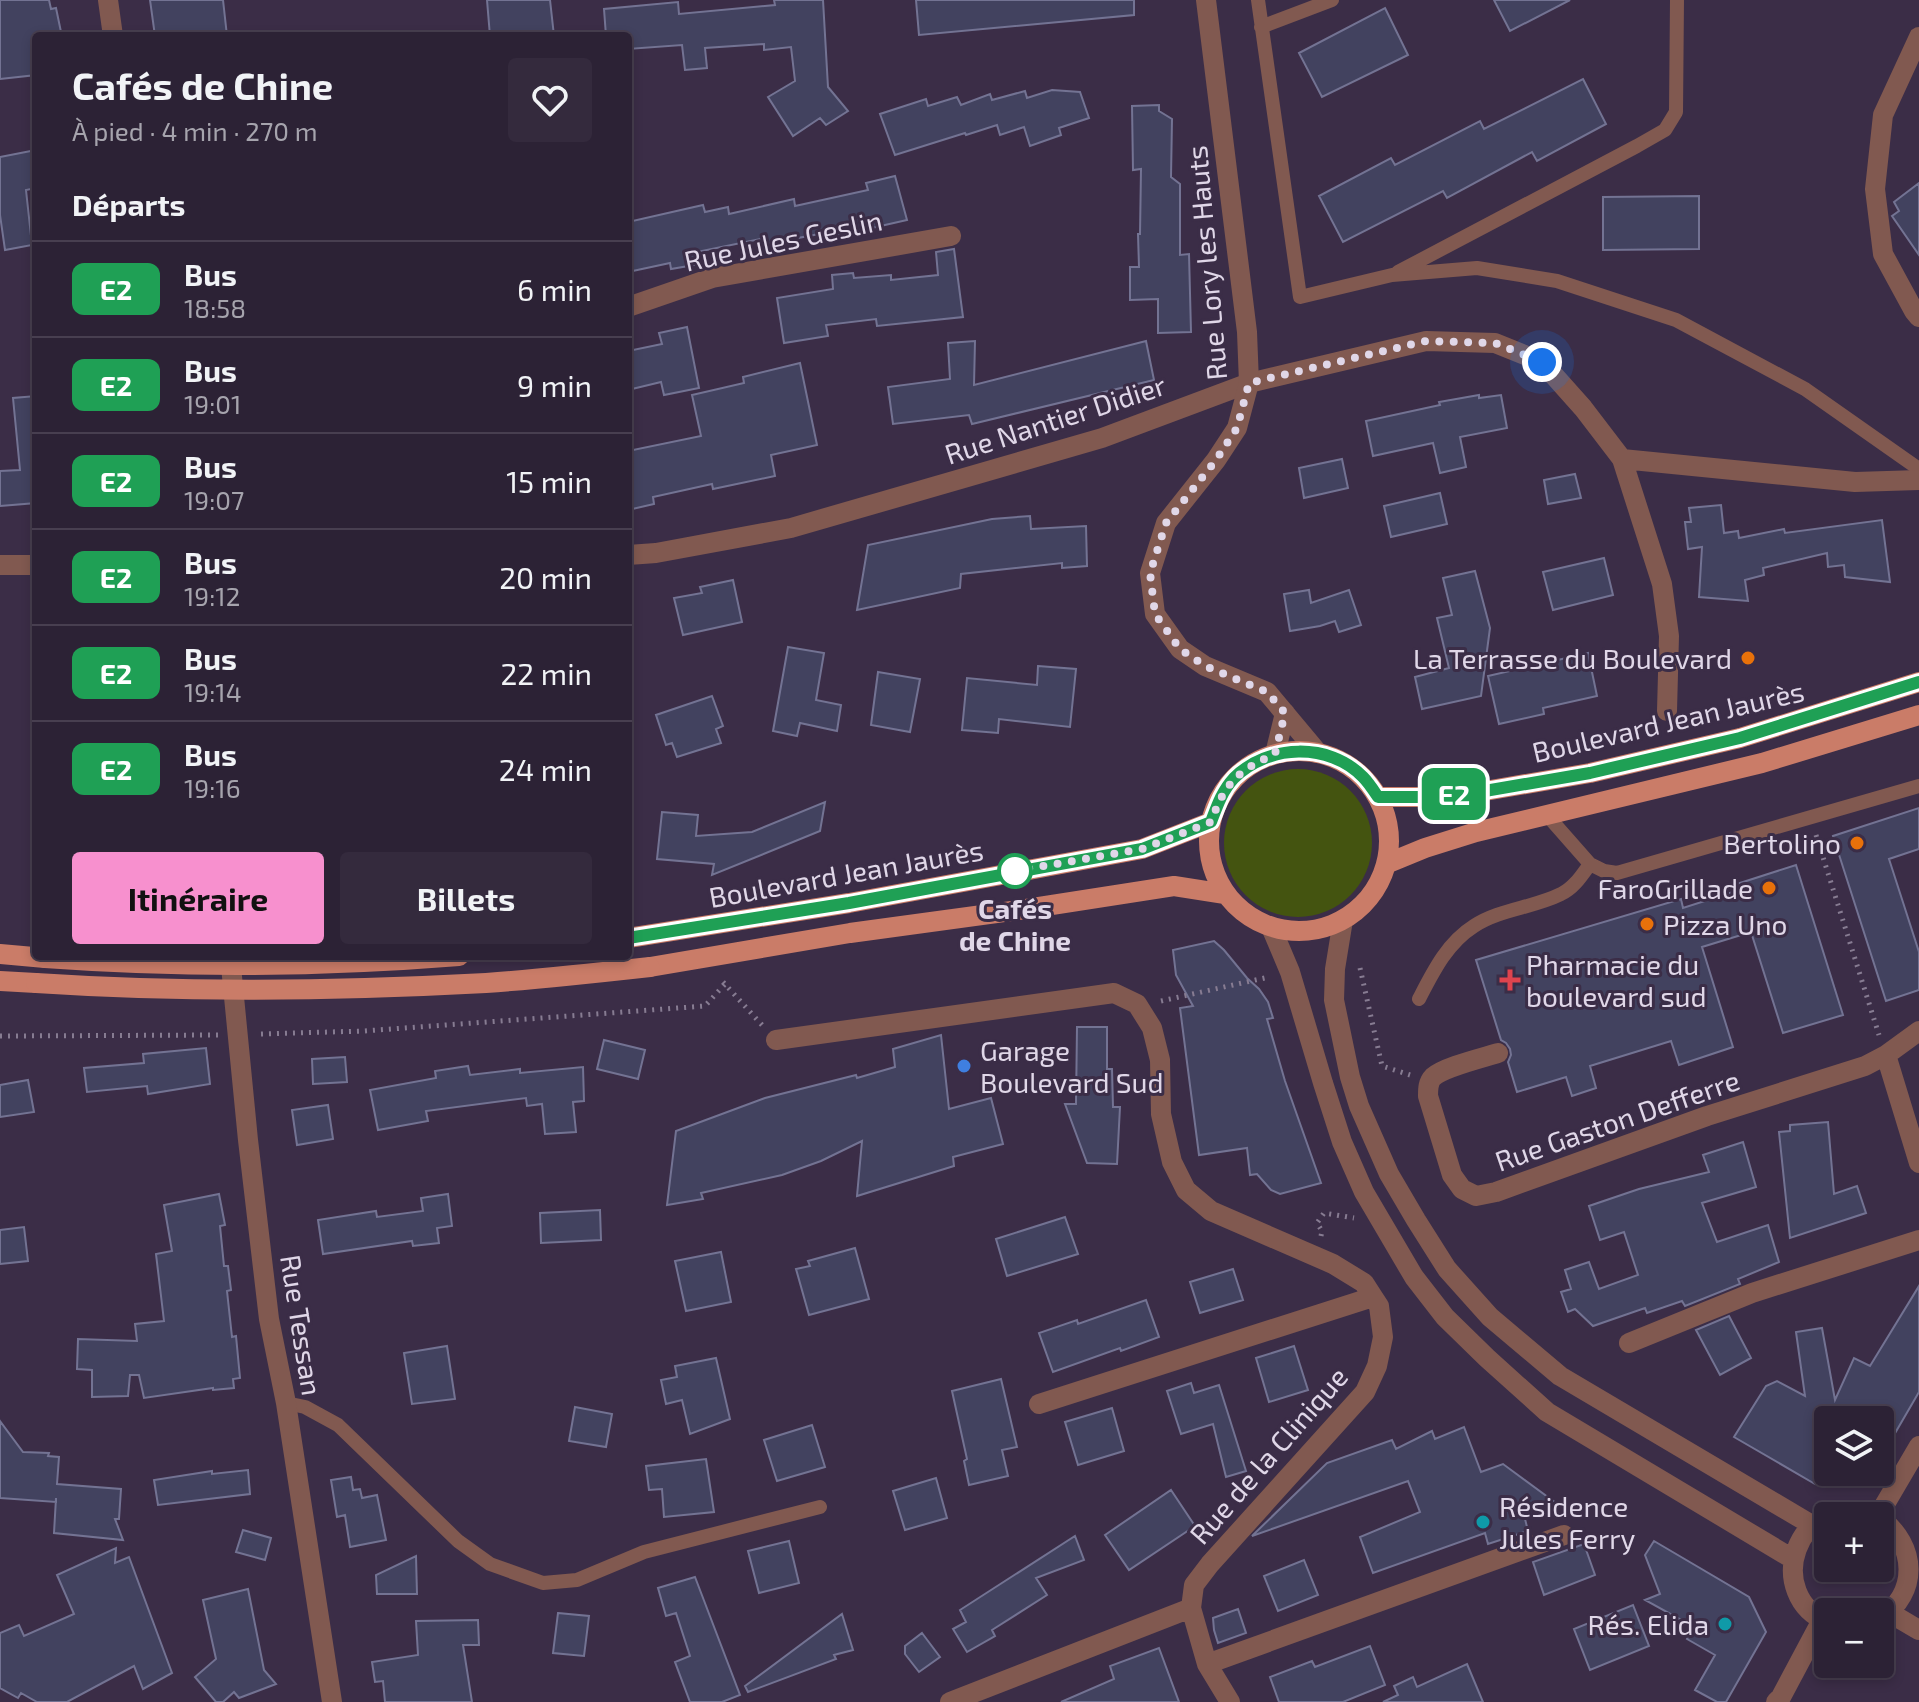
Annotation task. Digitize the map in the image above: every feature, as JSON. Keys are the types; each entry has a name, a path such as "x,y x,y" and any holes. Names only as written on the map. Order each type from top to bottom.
{"main road":[{"name":"Boulevard Jean Jaurès","path":"1378,797 1479,792 1590,773 1740,738 1919,682"},
{"path":"1386,864 1476,832 1762,763 1919,715"},
{"path":"1296,751 1318,753 1342,762 1363,777 1378,797 1387,819 1390,842 1386,864 1377,886 1362,906 1343,920 1320,929 1295,932 1271,927 1246,914 1225,894 1214,872 1209,847 1211,822 1219,799 1233,779 1252,764 1275,754 1296,751"},
{"name":"Boulevard Jean Jaurès","path":"634,937 849,903 1142,849 1211,822"},
{"path":"0,981 114,988 354,989 490,982 650,967 850,933 1174,886 1225,894"},
{"path":"0,954 32,957"},
{"path":"75,960 269,964 405,960"}],"street":[{"path":"108,0 112,32"},
{"name":"Rue Lory les Hauts","path":"1206,0 1247,332 1249,383 1237,428 1166,523 1150,573 1155,614 1180,649 1205,666 1267,692 1318,753"},
{"path":"1917,312 1883,254 1875,189 1883,115 1919,37"},
{"name":"Rue Jules Geslin","path":"632,306 712,278 951,236"},
{"name":"Rue Nantier Didier","path":"632,555 791,528 1102,438 1249,383 1426,341 1495,343 1542,362 1622,459 1662,584 1669,636 1667,711"},
{"path":"1622,459 1855,482 1919,480"},
{"path":"0,565 32,565"},
{"path":"1275,754 1285,713"},
{"path":"1343,920 1335,969 1334,1000 1344,1054 1359,1106 1389,1174 1447,1269 1490,1317 1560,1376 1812,1525 1800,1540 1793,1559 1793,1577 1798,1594 1814,1613"},
{"path":"1271,927 1290,972 1342,1142 1364,1192 1414,1277 1445,1317 1547,1412 1793,1559"},
{"name":"Rue Tessan","path":"230,960 269,1319 286,1403 332,1702"},
{"path":"776,1040 1114,993 1137,1004 1152,1028 1160,1060 1161,1114 1172,1162 1186,1190 1211,1211 1333,1264 1364,1283 1373,1297 1039,1404"},
{"name":"Rue Gaston Defferre","path":"1428,1085 1428,1096 1452,1175 1462,1189 1476,1196 1496,1192 1707,1116 1865,1066 1919,1031"},
{"path":"1428,1085 1433,1077 1445,1070 1498,1053"},
{"path":"1886,1055 1919,1163"},
{"path":"1629,1343 1752,1293 1919,1240"},
{"name":"Rue de la Clinique","path":"1191,1608 1194,1585 1210,1564 1365,1392 1377,1366 1383,1337 1379,1306 1373,1297"},
{"path":"1887,1502 1919,1446"},
{"path":"1894,1529 1904,1543 1914,1584 1894,1605"},
{"path":"1207,1664 1564,1535"},
{"path":"950,1702 1191,1608 1207,1664 1230,1702"},
{"path":"1894,1620 1919,1630"},
{"path":"1776,1702 1814,1640"}],"lane":[{"path":"1258,0 1300,297 1392,275 1477,268 1557,281 1676,320 1805,389 1919,469"},
{"path":"1261,27 1332,0"},
{"path":"1392,275 1665,130 1676,112 1677,0"},
{"path":"1546,814 1590,864 1617,873 1919,786"},
{"path":"1419,999 1437,965 1456,940 1491,917 1560,895 1574,885 1590,864"},
{"path":"286,1403 305,1407 338,1425 458,1541 490,1564 543,1583 577,1580 644,1552 820,1507"}],"path":[{"path":"1811,818 1886,1055"},
{"path":"703,959 776,1040"},
{"path":"1358,962 1382,1066 1420,1078 1428,1085"},
{"path":"1167,1000 1290,972"},
{"path":"0,1036 364,1031 705,1006 725,984"},
{"path":"1314,1256 1322,1231 1317,1223 1324,1213 1381,1221"}],"green space":[{"path":"1298,769 1326,775 1350,791 1366,815 1372,843 1366,871 1350,895 1326,911 1298,917 1270,911 1246,895 1230,871 1224,843 1230,815 1246,791 1270,775"}],"building":[{"path":"0,0 49,0 51,9 56,8 61,32 32,32 32,75 0,79"},
{"path":"150,0 223,0 227,32 154,32"},
{"path":"487,0 550,0 554,32 490,32"},
{"path":"774,0 823,0 828,87 848,111 826,125 820,118 793,136 768,97 795,81 791,47 764,50 764,44 705,48 707,68 685,70 682,45 632,49 632,32 606,32 604,9 678,2 679,14 775,5"},
{"path":"916,0 1134,0 1134,15 919,35"},
{"path":"1494,0 1570,0 1510,31"},
{"path":"1385,8 1408,55 1322,97 1299,53"},
{"path":"1583,79 1606,124 1537,161 1532,152 1447,198 1443,191 1343,242 1319,196 1391,158 1395,165 1480,121 1484,129"},
{"path":"1052,90 1080,92 1089,118 1059,128 1061,135 1030,146 1024,127 1000,135 997,125 895,155 880,114 926,99 928,106 957,97 961,105 990,94 992,100 1025,91 1027,98"},
{"path":"1159,105 1159,111 1172,119 1171,177 1180,184 1180,255 1189,254 1191,332 1158,333 1158,299 1130,300 1130,267 1139,267 1141,169 1133,170 1132,106"},
{"path":"32,151 32,189 26,190 32,245 5,250 0,215 0,157"},
{"path":"895,176 907,220 832,237 830,232 766,244 765,238 697,252 700,264 671,269 670,263 632,271 632,221 703,205 705,212 728,207 729,214 794,199 795,206 868,190 866,183"},
{"path":"1919,183 1919,255 1892,216 1899,211 1894,202"},
{"path":"1699,196 1699,249 1603,250 1603,197"},
{"path":"954,249 963,317 877,326 876,319 826,325 828,336 784,343 777,298 833,289 832,275 853,273 854,278 891,275 891,280 938,275 936,252"},
{"path":"687,327 699,388 664,395 661,382 632,389 632,350 662,344 659,333"},
{"path":"975,341 974,385 1146,341 1154,380 972,424 969,415 893,424 888,387 950,379 948,343"},
{"path":"800,363 817,445 771,455 775,476 713,489 712,484 653,497 654,504 632,509 632,450 701,436 692,395 744,383 743,377"},
{"path":"1479,395 1479,398 1501,395 1507,428 1460,437 1466,467 1440,473 1433,443 1373,456 1366,421"},
{"path":"32,396 32,503 0,506 0,471 20,470 13,398"},
{"path":"1342,459 1348,488 1304,498 1299,468"},
{"path":"1575,474 1581,498 1548,504 1544,480"},
{"path":"1440,493 1447,524 1391,537 1384,506"},
{"path":"1721,505 1724,533 1738,531 1739,538 1784,529 1785,533 1882,520 1890,582 1845,577 1844,565 1828,567 1827,553 1763,568 1764,575 1745,580 1748,601 1699,597 1702,547 1688,549 1685,522 1691,522 1689,508"},
{"path":"1030,516 1031,529 1086,526 1087,566 1062,568 1062,563 961,574 960,588 857,610 868,545 992,519"},
{"path":"1604,558 1613,595 1553,610 1543,572"},
{"path":"1475,571 1490,628 1481,696 1422,709 1415,677 1449,668 1437,618 1452,615 1443,578"},
{"path":"733,580 742,622 683,635 674,598 702,593 700,587"},
{"path":"1309,590 1311,603 1349,590 1361,625 1339,632 1335,621 1290,631 1284,594"},
{"path":"788,647 824,653 816,700 841,705 837,731 800,723 797,736 773,731"},
{"path":"1588,653 1597,696 1543,708 1544,714 1499,724 1488,676"},
{"path":"1038,666 1076,669 1070,727 999,719 998,733 962,730 967,678 1037,685"},
{"path":"878,672 920,679 910,732 871,725"},
{"path":"712,696 723,726 716,729 721,743 677,757 672,743 666,745 656,715"},
{"path":"825,802 820,831 712,875 714,864 657,859 662,812 698,815 696,836 752,832"},
{"path":"1919,808 1919,849 1889,859 1919,952 1919,990 1886,1001 1833,836"},
{"path":"1796,865 1843,1015 1783,1033 1751,932 1702,947 1733,1047 1679,1065 1671,1041 1590,1066 1596,1088 1572,1096 1566,1077 1517,1092 1508,1062 1510,1049 1501,1040 1476,960 1681,899 1683,908 1739,890 1737,884"},
{"path":"1214,941 1268,1002 1273,1018 1267,1019 1285,1081 1321,1183 1280,1194 1271,1190 1257,1174 1250,1175 1247,1148 1199,1155 1180,1008 1193,1006 1176,975 1173,950"},
{"path":"1077,1027 1107,1027 1107,1069 1112,1069 1113,1107 1120,1107 1117,1164 1087,1163 1065,1104 1076,1104"},
{"path":"941,1035 949,1109 991,1098 1003,1144 953,1157 954,1166 857,1196 862,1141 782,1175 701,1193 703,1199 667,1205 676,1131 765,1098 895,1067 893,1049"},
{"path":"604,1040 645,1050 638,1079 597,1069"},
{"path":"206,1048 210,1084 148,1094 147,1086 87,1092 84,1068 144,1063 143,1054"},
{"path":"345,1057 347,1082 313,1084 312,1059"},
{"path":"468,1066 470,1075 520,1069 520,1073 583,1067 584,1101 573,1102 576,1132 545,1134 542,1104 527,1106 526,1098 426,1111 428,1121 378,1130 370,1090 436,1078 435,1071"},
{"path":"28,1080 34,1112 0,1117 0,1085"},
{"path":"328,1105 333,1139 297,1145 292,1110"},
{"path":"1828,1122 1834,1194 1857,1186 1866,1213 1790,1238 1779,1132 1790,1131 1790,1125"},
{"path":"1743,1142 1756,1187 1702,1203 1717,1242 1768,1225 1779,1262 1738,1279 1740,1284 1685,1306 1682,1301 1647,1313 1645,1308 1593,1326 1575,1309 1568,1312 1561,1292 1571,1289 1565,1270 1589,1262 1599,1289 1638,1275 1624,1232 1600,1240 1589,1206 1639,1189 1709,1172 1703,1155"},
{"path":"219,1194 225,1225 220,1226 224,1266 228,1266 231,1290 227,1291 232,1337 236,1336 240,1378 233,1379 234,1388 144,1398 139,1375 130,1375 128,1396 92,1397 92,1370 77,1369 78,1339 137,1341 135,1324 164,1321 156,1254 172,1251 164,1205"},
{"path":"448,1194 452,1226 437,1228 439,1243 413,1246 412,1241 323,1254 318,1220 376,1211 377,1217 423,1211 421,1198"},
{"path":"600,1210 601,1240 541,1243 540,1213"},
{"path":"1065,1217 1078,1254 1007,1276 996,1239"},
{"path":"24,1227 28,1261 0,1264 0,1230"},
{"path":"855,1248 869,1299 809,1315 796,1269 810,1266 808,1261"},
{"path":"721,1252 731,1302 686,1311 675,1261"},
{"path":"1233,1269 1243,1300 1200,1313 1190,1282"},
{"path":"1919,1286 1919,1392 1894,1435 1894,1406 1814,1406 1814,1483 1734,1437 1766,1386 1777,1381 1805,1396 1796,1332 1822,1328 1835,1400 1854,1358 1870,1366"},
{"path":"1146,1300 1159,1337 1053,1372 1039,1333 1077,1320 1078,1324"},
{"path":"1729,1316 1751,1358 1720,1375 1696,1330"},
{"path":"447,1346 455,1399 412,1404 404,1353"},
{"path":"1294,1346 1308,1390 1269,1402 1256,1358"},
{"path":"716,1358 730,1419 690,1434 682,1400 666,1404 661,1380 677,1377 675,1366"},
{"path":"1001,1379 1017,1447 1002,1450 1008,1476 969,1485 964,1461 967,1459 952,1391"},
{"path":"1191,1383 1194,1393 1219,1385 1246,1471 1226,1477 1213,1424 1181,1434 1167,1391"},
{"path":"575,1407 612,1414 606,1447 569,1441"},
{"path":"1112,1408 1124,1451 1078,1465 1065,1422"},
{"path":"0,1421 23,1452 49,1453 48,1456 59,1457 57,1484 121,1489 119,1519 115,1519 123,1540 54,1533 56,1502 0,1498"},
{"path":"812,1425 825,1467 777,1481 764,1440"},
{"path":"1464,1427 1481,1472 1503,1464 1560,1506 1525,1519 1528,1531 1488,1544 1485,1533 1373,1573 1360,1537 1420,1512 1408,1481 1252,1536 1327,1463 1392,1440 1396,1449 1432,1431 1435,1439"},
{"path":"706,1459 714,1512 664,1517 662,1489 649,1490 646,1466"},
{"path":"248,1470 250,1494 158,1505 154,1480 212,1471 212,1474"},
{"path":"351,1477 353,1490 360,1489 362,1498 377,1495 386,1540 350,1547 345,1515 337,1517 331,1480"},
{"path":"936,1478 947,1518 905,1530 893,1491"},
{"path":"1171,1490 1195,1526 1129,1570 1105,1535"},
{"path":"243,1530 271,1538 265,1560 236,1552"},
{"path":"1075,1536 1084,1560 1036,1578 1047,1595 992,1630 995,1636 967,1652 953,1629 966,1622 960,1610"},
{"path":"789,1541 799,1583 759,1593 748,1551"},
{"name":"Rés. Elida","path":"1654,1541 1749,1597 1766,1632 1726,1702 1717,1702 1695,1690 1715,1655 1687,1639 1694,1627 1645,1600 1660,1594 1645,1555"},
{"path":"1584,1544 1595,1575 1544,1595 1533,1562"},
{"path":"116,1548 115,1563 129,1557 172,1673 143,1689 134,1666 67,1702 37,1702 21,1693 18,1698 0,1688 0,1633 19,1625 24,1636 74,1614 57,1575"},
{"path":"416,1556 417,1594 377,1594 376,1575"},
{"path":"1304,1560 1318,1595 1278,1611 1264,1576"},
{"path":"695,1577 740,1695 722,1702 690,1702 675,1662 690,1656 676,1613 666,1616 658,1588"},
{"path":"248,1589 264,1670 276,1684 239,1698 234,1692 223,1702 216,1702 195,1677 216,1659 203,1600"},
{"path":"1633,1605 1649,1646 1590,1670 1574,1629"},
{"path":"1238,1609 1246,1633 1218,1643 1213,1618"},
{"path":"558,1613 589,1616 584,1656 553,1653"},
{"path":"842,1614 853,1650 834,1655 836,1659 748,1692 745,1686"},
{"path":"478,1620 479,1645 463,1645 472,1702 385,1702 383,1681 375,1682 372,1662 418,1655 416,1621"},
{"path":"922,1633 940,1657 919,1672 905,1654 905,1646"},
{"path":"1370,1646 1385,1685 1343,1702 1279,1702 1270,1677 1312,1661 1315,1667"},
{"path":"1159,1648 1179,1702 1061,1702 1114,1679 1110,1666"},
{"path":"1467,1664 1483,1702 1383,1702 1398,1695 1394,1686 1413,1677 1417,1687"}],"bus line":[{"name":"E2","path":"632,937 849,903 1142,849 1211,822 1219,799 1233,779 1252,764 1275,754 1296,751 1318,753 1342,762 1363,777 1378,797 1479,792 1590,773 1740,738 1919,682"}],"place":[{"name":"La Terrasse du Boulevard","path":"1748,658"},
{"name":"Bertolino","path":"1857,843"},
{"name":"Cafés de Chine","path":"1015,871"},
{"name":"FaroGrillade","path":"1769,888"},
{"name":"Pizza Uno","path":"1647,924"},
{"name":"Pharmacie du boulevard sud","path":"1510,980"},
{"name":"Garage Boulevard Sud","path":"964,1066"},
{"name":"Résidence Jules Ferry","path":"1483,1522"},
{"name":"Rés. Elida","path":"1725,1624"}],"route":[{"path":"1015,871 1142,849 1211,822 1219,799 1233,779 1252,764 1275,754 1285,713 1267,692 1205,666 1180,649 1155,614 1150,573 1166,523 1237,428 1249,383 1426,341 1495,343 1542,362"}]}
